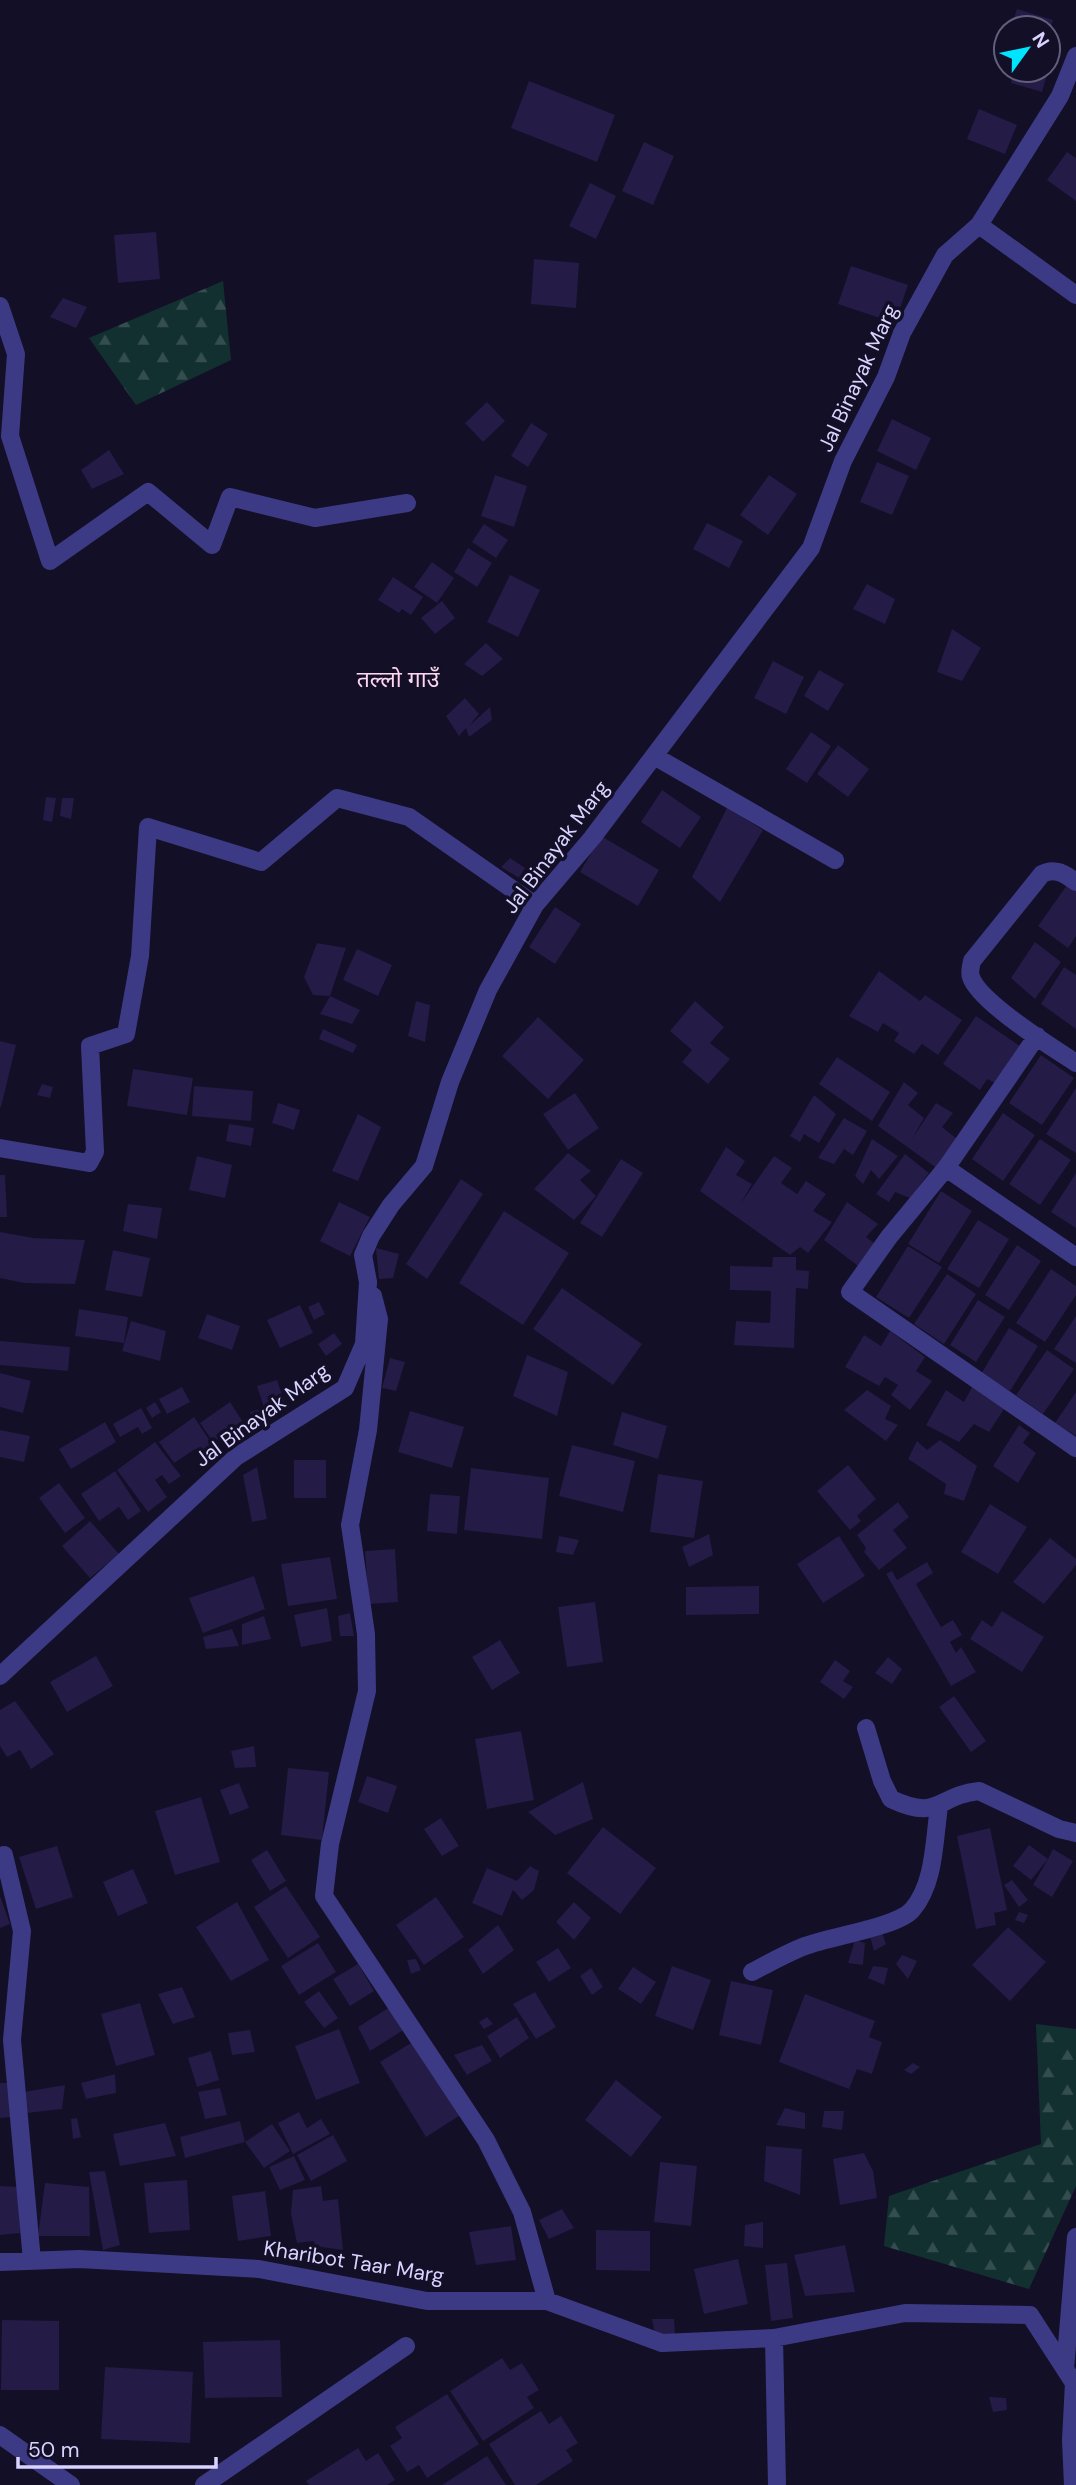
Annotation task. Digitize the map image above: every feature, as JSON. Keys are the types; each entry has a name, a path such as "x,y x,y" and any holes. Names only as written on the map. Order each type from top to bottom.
{"street":[{"name":"Jal Binayak Marg","path":"0,1676 236,1457 345,1388 364,1344 369,1282 363,1255 371,1236 424,1166 450,1082 488,990 535,905 654,757 811,548 843,461 886,377 902,333 944,255 979,225 1060,96 1076,56"},
{"path":"979,225 1076,295"},
{"path":"0,306 16,354 10,436 50,561 148,492 212,545 230,497 315,518 407,503"},
{"path":"654,757 835,860"},
{"path":"0,1148 89,1163 95,1152 90,1046 125,1034 140,956 148,827 261,862 337,798 409,817 535,905"},
{"path":"1076,881 1049,870 1042,874 972,961 971,978 990,1002 1076,1063"},
{"path":"1037,1036 946,1168 889,1237 850,1292 1076,1448"},
{"path":"946,1168 1076,1257"},
{"path":"369,1282 379,1319 368,1430 350,1525 366,1634 367,1692 330,1844 324,1896 486,2140 523,2212 547,2301"},
{"path":"866,1728 882,1782 891,1799 922,1810 939,1807 968,1792 979,1791 1059,1829 1076,1833"},
{"path":"752,1972 804,1947 851,1931 898,1922 913,1909 929,1880 939,1807"},
{"path":"4,1855 22,1931 12,2040 32,2261"},
{"path":"1073,2485 1071,2440 1076,2237"},
{"name":"Kharibot Taar Marg","path":"0,2262 79,2259 259,2269 427,2301 547,2301 662,2343 774,2338 905,2313 1030,2315 1072,2378"},
{"path":"774,2338 777,2485"},
{"path":"204,2485 406,2346"},
{"path":"0,2435 71,2485"}],"green space":[{"path":"223,281 231,360 136,405 89,338"},
{"path":"1036,2024 1076,2029 1076,2186 1029,2289 884,2246 889,2196 1041,2144"}],"building":[{"path":"1017,9 1033,14 1015,14"},
{"path":"529,81 615,115 597,162 511,128"},
{"path":"1014,84 1044,84 1042,92"},
{"path":"979,109 1017,125 1005,154 967,139"},
{"path":"644,142 674,156 653,205 622,191"},
{"path":"1067,152 1076,158 1076,201 1047,180"},
{"path":"590,183 616,196 596,239 569,226"},
{"path":"156,232 160,279 118,283 114,235"},
{"path":"534,259 579,263 576,308 531,304"},
{"path":"851,266 908,285 895,323 838,304"},
{"path":"63,298 87,307 76,328 50,317"},
{"path":"487,402 505,421 483,442 465,423"},
{"path":"892,419 931,438 916,470 877,451"},
{"path":"531,423 548,434 528,467 511,456"},
{"path":"109,450 124,474 92,489 81,470"},
{"path":"877,462 909,476 892,515 860,502"},
{"path":"495,475 527,486 514,527 481,516"},
{"path":"769,475 797,494 768,535 740,515"},
{"path":"707,523 743,541 729,568 693,549"},
{"path":"484,524 508,540 496,558 472,542"},
{"path":"468,548 492,563 477,587 454,572"},
{"path":"432,562 454,578 437,603 414,587"},
{"path":"510,575 540,590 518,637 487,622"},
{"path":"393,577 423,597 411,615 402,609 399,613 378,600"},
{"path":"867,584 895,599 885,624 853,609"},
{"path":"442,601 455,618 435,634 421,618"},
{"path":"952,629 981,648 962,681 937,672"},
{"path":"486,643 503,659 482,676 464,664"},
{"path":"773,661 804,677 786,714 754,698"},
{"path":"819,670 844,684 828,711 804,696"},
{"path":"465,698 479,714 469,726 490,707 492,720 469,737 466,728 459,736 446,716"},
{"path":"811,732 831,746 807,783 786,769"},
{"path":"838,745 869,769 848,797 817,774"},
{"path":"662,790 701,817 680,848 641,822"},
{"path":"46,797 56,798 52,822 43,820"},
{"path":"62,798 74,798 71,819 60,816"},
{"path":"727,808 763,830 720,902 692,877"},
{"path":"601,836 659,870 638,906 580,872"},
{"path":"510,858 525,868 519,878 501,867"},
{"path":"1070,881 1076,885 1076,936 1068,948 1038,926"},
{"path":"555,907 581,924 555,964 529,947"},
{"path":"1035,942 1061,962 1035,999 1011,978"},
{"path":"317,943 346,948 330,996 313,995 304,977"},
{"path":"357,949 392,965 378,996 343,980"},
{"path":"1064,967 1076,975 1076,1029 1041,1004"},
{"path":"879,971 920,1001 925,995 962,1020 938,1055 922,1044 914,1054 894,1041 899,1033 883,1023 878,1032 849,1016"},
{"path":"330,996 360,1010 352,1024 320,1014"},
{"path":"416,1001 430,1005 425,1042 408,1036"},
{"path":"695,1001 724,1027 710,1043 730,1059 708,1084 682,1062 692,1050 670,1031"},
{"path":"976,1016 1020,1046 995,1083 987,1079 980,1090 943,1064"},
{"path":"538,1017 584,1060 548,1099 502,1056"},
{"path":"323,1029 357,1045 353,1053 319,1039"},
{"path":"0,1041 16,1045 1,1107 0,1107"},
{"path":"1041,1055 1074,1078 1042,1125 1009,1103"},
{"path":"837,1057 890,1092 872,1121 819,1084"},
{"path":"133,1069 193,1078 187,1115 127,1106"},
{"path":"904,1082 918,1093 908,1105 924,1118 912,1139 936,1103 953,1113 942,1127 957,1139 938,1169 878,1126"},
{"path":"42,1084 53,1087 50,1098 37,1095"},
{"path":"194,1086 253,1091 251,1121 192,1116"},
{"path":"1076,1088 1076,1153 1046,1134"},
{"path":"575,1093 599,1128 568,1150 543,1114"},
{"path":"814,1095 836,1114 819,1143 804,1134 800,1142 790,1136"},
{"path":"278,1103 300,1110 294,1130 272,1123"},
{"path":"1003,1113 1035,1135 1003,1181 972,1159"},
{"path":"358,1114 381,1127 358,1181 332,1171"},
{"path":"844,1118 867,1131 853,1155 844,1149 834,1164 818,1158"},
{"path":"229,1124 254,1128 251,1146 226,1141"},
{"path":"872,1139 898,1156 879,1179 871,1170 863,1184 855,1176"},
{"path":"1040,1139 1071,1160 1040,1205 1009,1184"},
{"path":"726,1147 745,1161 736,1175 752,1184 741,1203 774,1156 792,1168 781,1183 797,1194 806,1181 826,1194 813,1211 832,1222 808,1253 800,1247 790,1255 700,1191"},
{"path":"568,1153 591,1171 580,1180 596,1196 574,1220 534,1189"},
{"path":"905,1154 929,1173 910,1198 895,1192 889,1202 876,1194"},
{"path":"197,1156 232,1165 225,1198 189,1190"},
{"path":"621,1159 643,1173 602,1237 580,1223"},
{"path":"1076,1173 1076,1228 1051,1212"},
{"path":"0,1175 5,1175 7,1217 0,1217"},
{"path":"461,1179 483,1194 427,1279 406,1264"},
{"path":"941,1191 972,1211 939,1263 908,1244"},
{"path":"339,1202 370,1217 350,1256 320,1241"},
{"path":"847,1202 878,1224 866,1237 878,1246 862,1269 824,1240"},
{"path":"128,1204 162,1208 157,1239 123,1231"},
{"path":"504,1211 569,1253 523,1325 459,1283"},
{"path":"978,1220 1009,1239 979,1288 947,1269"},
{"path":"0,1232 33,1238 85,1240 75,1284 24,1283 0,1278"},
{"path":"1017,1245 1041,1261 1009,1310 985,1295"},
{"path":"908,1246 942,1267 909,1318 876,1297"},
{"path":"376,1248 399,1254 393,1278 379,1279"},
{"path":"113,1250 150,1258 142,1297 105,1290"},
{"path":"773,1257 796,1257 796,1270 809,1271 808,1289 796,1288 794,1348 734,1345 736,1321 770,1323 771,1291 730,1290 730,1266 772,1267"},
{"path":"1051,1269 1076,1286 1076,1295 1045,1342 1016,1323"},
{"path":"947,1274 976,1294 944,1344 914,1324"},
{"path":"562,1288 642,1344 613,1385 533,1329"},
{"path":"978,1300 1005,1317 976,1362 950,1345"},
{"path":"319,1302 325,1314 314,1320 308,1307"},
{"path":"300,1305 313,1333 280,1348 267,1320"},
{"path":"79,1309 128,1317 124,1343 75,1336"},
{"path":"207,1314 240,1326 232,1350 198,1338"},
{"path":"1076,1316 1076,1363 1054,1349"},
{"path":"131,1321 166,1331 160,1361 122,1351"},
{"path":"1009,1328 1038,1346 1010,1391 981,1374"},
{"path":"890,1331 925,1357 916,1371 932,1381 910,1410 891,1395 898,1385 885,1377 879,1386 845,1367 864,1335 881,1346"},
{"path":"334,1333 342,1344 326,1356 318,1344"},
{"path":"0,1341 70,1347 68,1371 0,1365"},
{"path":"1047,1350 1074,1369 1043,1414 1016,1395"},
{"path":"527,1355 568,1372 557,1416 513,1396"},
{"path":"390,1358 405,1362 396,1391 382,1388"},
{"path":"0,1373 31,1381 23,1413 0,1407"},
{"path":"277,1380 287,1410 253,1421 250,1412 264,1408 257,1386"},
{"path":"182,1387 190,1402 167,1414 159,1399"},
{"path":"972,1387 1004,1409 989,1432 974,1424 959,1442 926,1425 946,1390 964,1402"},
{"path":"867,1390 891,1406 885,1419 898,1425 886,1441 844,1410"},
{"path":"1076,1392 1076,1436 1055,1423"},
{"path":"155,1402 161,1412 152,1418 146,1408"},
{"path":"230,1402 246,1427 226,1441 223,1435 213,1442 200,1423"},
{"path":"141,1408 152,1428 142,1434 138,1427 120,1437 113,1424"},
{"path":"410,1411 464,1427 452,1468 398,1452"},
{"path":"622,1412 667,1426 658,1459 613,1445"},
{"path":"194,1417 220,1456 207,1465 195,1449 174,1463 159,1442"},
{"path":"105,1422 116,1442 71,1469 59,1449"},
{"path":"1019,1425 1030,1433 1023,1443 1036,1453 1018,1483 993,1466"},
{"path":"0,1430 30,1436 24,1462 0,1457"},
{"path":"940,1440 977,1466 964,1501 944,1494 946,1484 908,1459 917,1441 927,1450"},
{"path":"155,1442 181,1476 169,1484 162,1475 155,1480 167,1497 148,1512 117,1470"},
{"path":"572,1445 635,1461 623,1512 559,1496"},
{"path":"294,1460 326,1460 326,1498 294,1498"},
{"path":"848,1465 876,1499 857,1516 861,1521 850,1530 817,1491"},
{"path":"257,1467 267,1519 252,1522 243,1475"},
{"path":"471,1468 549,1478 542,1539 464,1530"},
{"path":"115,1471 141,1511 128,1520 119,1507 99,1521 81,1494"},
{"path":"658,1474 703,1481 694,1538 650,1532"},
{"path":"59,1483 85,1518 65,1533 39,1498"},
{"path":"430,1494 460,1496 457,1534 427,1531"},
{"path":"898,1502 909,1517 893,1530 907,1548 879,1570 864,1552 866,1548 857,1535"},
{"path":"990,1504 1027,1527 998,1574 961,1552"},
{"path":"90,1521 119,1554 90,1578 62,1546"},
{"path":"709,1534 713,1555 689,1567 682,1547"},
{"path":"559,1536 579,1540 573,1555 556,1552"},
{"path":"839,1536 865,1576 823,1603 797,1564"},
{"path":"1050,1538 1076,1559 1076,1565 1044,1604 1013,1582"},
{"path":"395,1549 398,1602 369,1604 365,1551"},
{"path":"330,1557 337,1599 288,1606 281,1564"},
{"path":"927,1562 933,1573 916,1584 941,1627 953,1620 962,1635 950,1642 956,1653 961,1647 976,1672 951,1686 886,1574 892,1571 897,1580"},
{"path":"254,1576 265,1609 203,1633 189,1598"},
{"path":"759,1586 759,1614 686,1615 686,1587"},
{"path":"595,1602 603,1662 567,1667 558,1607"},
{"path":"327,1608 332,1641 301,1647 294,1615"},
{"path":"1002,1611 1044,1637 1022,1672 970,1639 982,1620 992,1627"},
{"path":"350,1613 354,1636 340,1636 338,1616"},
{"path":"264,1616 271,1639 242,1645 242,1624"},
{"path":"232,1629 239,1646 206,1649 203,1637"},
{"path":"500,1640 520,1673 492,1690 472,1657"},
{"path":"96,1656 113,1686 67,1712 50,1682"},
{"path":"888,1657 902,1669 892,1684 875,1673"},
{"path":"835,1660 850,1671 843,1681 853,1687 844,1699 820,1682"},
{"path":"954,1696 986,1741 971,1752 939,1707"},
{"path":"15,1701 54,1754 31,1769 20,1750 7,1757 0,1746 0,1710"},
{"path":"521,1731 534,1800 487,1809 475,1739"},
{"path":"254,1746 256,1767 235,1768 231,1751"},
{"path":"288,1768 329,1772 322,1840 281,1835"},
{"path":"367,1776 397,1786 388,1813 358,1802"},
{"path":"583,1782 593,1819 555,1835 528,1812"},
{"path":"239,1783 249,1808 230,1815 220,1790"},
{"path":"201,1797 220,1862 175,1875 155,1811"},
{"path":"441,1818 459,1846 442,1856 424,1829"},
{"path":"603,1827 656,1868 620,1914 567,1873"},
{"path":"990,1828 1007,1910 994,1913 996,1925 976,1929 957,1836"},
{"path":"1029,1845 1048,1859 1031,1880 1013,1866"},
{"path":"57,1846 73,1897 36,1909 19,1857"},
{"path":"1053,1849 1073,1861 1052,1897 1033,1885"},
{"path":"267,1850 286,1881 270,1891 251,1860"},
{"path":"530,1866 539,1871 534,1890 522,1900 513,1890 502,1916 472,1903 487,1868 517,1881"},
{"path":"133,1869 148,1903 118,1916 103,1882"},
{"path":"1012,1880 1028,1900 1019,1907 1004,1885"},
{"path":"286,1886 320,1937 288,1958 254,1907"},
{"path":"0,1896 10,1924 0,1928"},
{"path":"436,1897 464,1937 424,1965 396,1925"},
{"path":"237,1902 269,1960 231,1981 196,1927"},
{"path":"574,1902 591,1918 574,1940 556,1922"},
{"path":"1019,1912 1028,1915 1024,1923 1015,1920"},
{"path":"498,1925 514,1950 483,1974 468,1950"},
{"path":"1008,1927 1046,1962 1010,2001 972,1965"},
{"path":"882,1932 886,1944 874,1951 870,1936"},
{"path":"855,1940 865,1943 863,1965 848,1963"},
{"path":"318,1943 336,1972 299,1995 281,1966"},
{"path":"558,1948 571,1968 549,1982 536,1962"},
{"path":"902,1955 917,1961 908,1979 896,1964"},
{"path":"416,1959 421,1970 411,1974 407,1960"},
{"path":"358,1964 374,1991 350,2006 333,1979"},
{"path":"672,1966 711,1980 693,2030 655,2016"},
{"path":"873,1966 888,1968 884,1985 868,1978"},
{"path":"633,1967 656,1982 641,2004 618,1989"},
{"path":"591,1968 603,1987 592,1995 580,1976"},
{"path":"731,1981 773,1990 761,2045 719,2035"},
{"path":"182,1987 195,2017 173,2024 158,1994"},
{"path":"319,1991 338,2018 324,2028 304,2002"},
{"path":"535,1992 556,2027 536,2039 513,2004"},
{"path":"805,1994 875,2021 869,2037 882,2042 872,2074 857,2069 849,2089 779,2062"},
{"path":"140,2003 155,2055 116,2066 101,2014"},
{"path":"390,2007 405,2029 370,2051 358,2027"},
{"path":"487,2017 493,2024 484,2029 479,2022"},
{"path":"517,2017 529,2038 500,2058 487,2036"},
{"path":"339,2029 360,2083 316,2100 295,2046"},
{"path":"250,2030 255,2052 232,2055 228,2033"},
{"path":"416,2040 462,2114 426,2137 380,2062"},
{"path":"482,2045 492,2061 467,2075 454,2055"},
{"path":"211,2051 219,2080 197,2087 188,2058"},
{"path":"913,2063 920,2067 911,2074 904,2070"},
{"path":"115,2074 116,2093 86,2099 81,2083"},
{"path":"616,2080 662,2117 631,2157 585,2120"},
{"path":"0,2083 8,2083 12,2117 0,2118"},
{"path":"65,2085 62,2109 27,2113 24,2092"},
{"path":"220,2088 227,2115 205,2119 198,2092"},
{"path":"785,2108 805,2113 805,2129 776,2125"},
{"path":"824,2111 844,2111 842,2130 822,2127"},
{"path":"299,2112 307,2128 321,2119 330,2134 293,2154 278,2123"},
{"path":"77,2118 81,2137 73,2139 71,2119"},
{"path":"240,2121 245,2142 185,2158 180,2137"},
{"path":"165,2123 176,2156 120,2166 113,2134"},
{"path":"272,2124 290,2151 264,2168 245,2142"},
{"path":"333,2135 347,2161 311,2181 297,2155"},
{"path":"766,2146 802,2149 800,2195 764,2181"},
{"path":"864,2153 873,2171 877,2198 840,2205 833,2159"},
{"path":"294,2156 305,2180 280,2190 269,2167"},
{"path":"660,2162 697,2166 691,2226 654,2222"},
{"path":"105,2171 120,2245 103,2250 89,2172"},
{"path":"187,2180 190,2230 149,2233 144,2183"},
{"path":"45,2183 89,2187 90,2236 38,2236"},
{"path":"0,2186 19,2187 20,2233 0,2235"},
{"path":"321,2186 323,2201 338,2199 343,2250 315,2246 314,2241 297,2243 291,2214 293,2190"},
{"path":"265,2191 271,2236 238,2241 232,2196"},
{"path":"562,2209 574,2228 549,2239 539,2220"},
{"path":"763,2222 763,2248 744,2246 745,2225"},
{"path":"511,2226 516,2260 476,2265 469,2232"},
{"path":"596,2230 650,2231 650,2271 596,2270"},
{"path":"845,2245 855,2292 805,2296 794,2255"},
{"path":"738,2259 748,2304 704,2314 694,2269"},
{"path":"787,2263 793,2318 771,2321 765,2265"},
{"path":"652,2319 674,2319 675,2335 655,2335"},
{"path":"2,2320 59,2321 59,2390 1,2390"},
{"path":"280,2340 282,2397 205,2398 203,2342"},
{"path":"502,2358 510,2370 522,2363 539,2390 527,2397 534,2408 483,2441 450,2391"},
{"path":"105,2367 193,2372 190,2443 101,2439"},
{"path":"447,2394 479,2444 427,2478 419,2465 407,2472 390,2446 402,2438 395,2427"},
{"path":"989,2397 1006,2398 1007,2410 993,2412"},
{"path":"541,2411 549,2424 561,2416 578,2443 566,2450 573,2461 536,2485 515,2485 489,2444"},
{"path":"358,2448 366,2461 378,2453 395,2480 387,2485 309,2485 306,2481"},
{"path":"487,2456 506,2485 442,2485"}],"district":[{"name":"तल्लो गाउँ","path":"398,679"}]}
